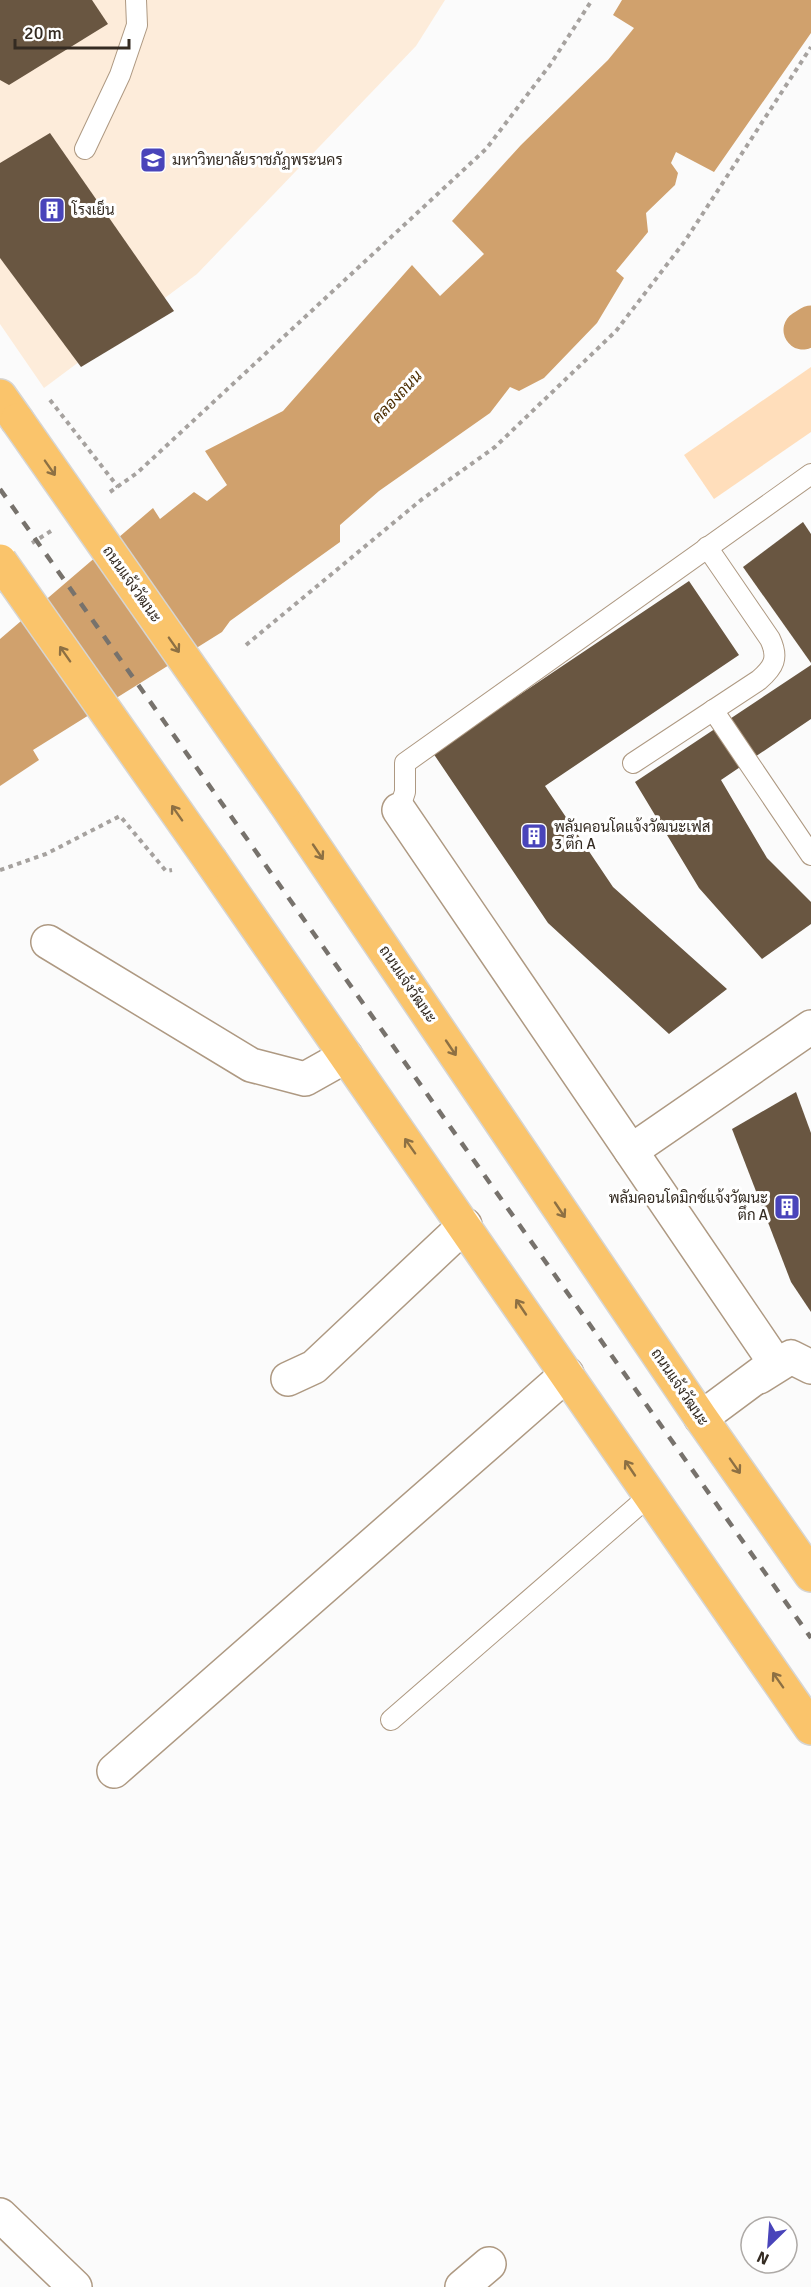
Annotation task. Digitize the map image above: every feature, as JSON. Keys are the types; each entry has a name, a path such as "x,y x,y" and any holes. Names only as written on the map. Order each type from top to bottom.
{"main road":[{"name":"ถนนแจ้งวัฒนะ","path":"8,408 285,803 701,1418 811,1575"},
{"path":"0,561 465,1225 649,1496 811,1728"}],"street":[{"path":"399,810 763,1342 772,1362 759,1377"},
{"path":"48,942 251,1065 305,1079 346,1056"},
{"path":"631,1151 811,1026"},
{"path":"288,1379 314,1367 465,1225"},
{"path":"701,1418 791,1357 811,1367"},
{"path":"114,1771 567,1374"},
{"path":"0,2215 75,2287"},
{"path":"462,2287 489,2264"}],"lane":[{"path":"85,148 120,75 137,25 136,0"},
{"path":"399,810 405,792 405,763 811,474"},
{"path":"633,763 771,669 775,660 775,650 770,639 707,547"},
{"path":"713,710 811,855"},
{"path":"391,1720 649,1496"}],"path":[{"path":"118,487 137,473 486,149 550,65 592,0"},
{"path":"246,645 421,500 495,447 616,331 685,241 811,47"},
{"path":"0,870 46,854 120,816 166,871 211,861"}],"shaded area":[{"name":"มหาวิทยาลัยราชภัฏพระนคร","path":"0,0 445,0 416,46 197,274 44,388 0,324"},
{"path":"811,367 811,432 714,499 684,455"}],"water":[{"name":"คลองถนน","path":"622,0 811,0 811,33 714,172 676,152 671,163 678,173 675,185 646,213 648,232 616,271 624,278 597,323 544,378 519,391 510,387 490,413 379,491 340,525 340,542 230,621 222,632 33,750 39,760 0,786 0,639 153,508 160,519 194,492 207,501 227,485 205,451 283,411 412,265 440,296 484,254 452,221 521,145 608,60 634,28 613,15"}],"building":[{"path":"0,0 92,0 108,24 9,85 0,80"},
{"name":"โรงเย็น","path":"50,133 174,311 81,367 0,258 0,163"},
{"path":"803,522 811,534 811,663 743,567"},
{"name":"พลัมคอนโดแจ้งวัฒนะเฟส 3 ตึก A","path":"689,581 739,655 545,786 613,887 727,989 669,1034 548,923 433,753"},
{"path":"811,665 811,719 721,780 767,858 811,902 811,924 762,959 699,888 635,782"},
{"name":"พลัมคอนโดมิกซ์แจ้งวัฒนะ ตึก A","path":"796,1092 811,1133 811,1312 791,1282 732,1129"}],"waterway":[{"path":"803,330 811,325"}],"railway":[{"path":"0,489 811,1638"}],"place":[{"name":"มหาวิทยาลัยราชภัฏพระนคร","path":"153,160"},
{"name":"โรงเย็น","path":"52,210"},
{"name":"พลัมคอนโดแจ้งวัฒนะเฟส 3 ตึก A","path":"534,836"},
{"name":"พลัมคอนโดมิกซ์แจ้งวัฒนะ ตึก A","path":"787,1207"}]}
